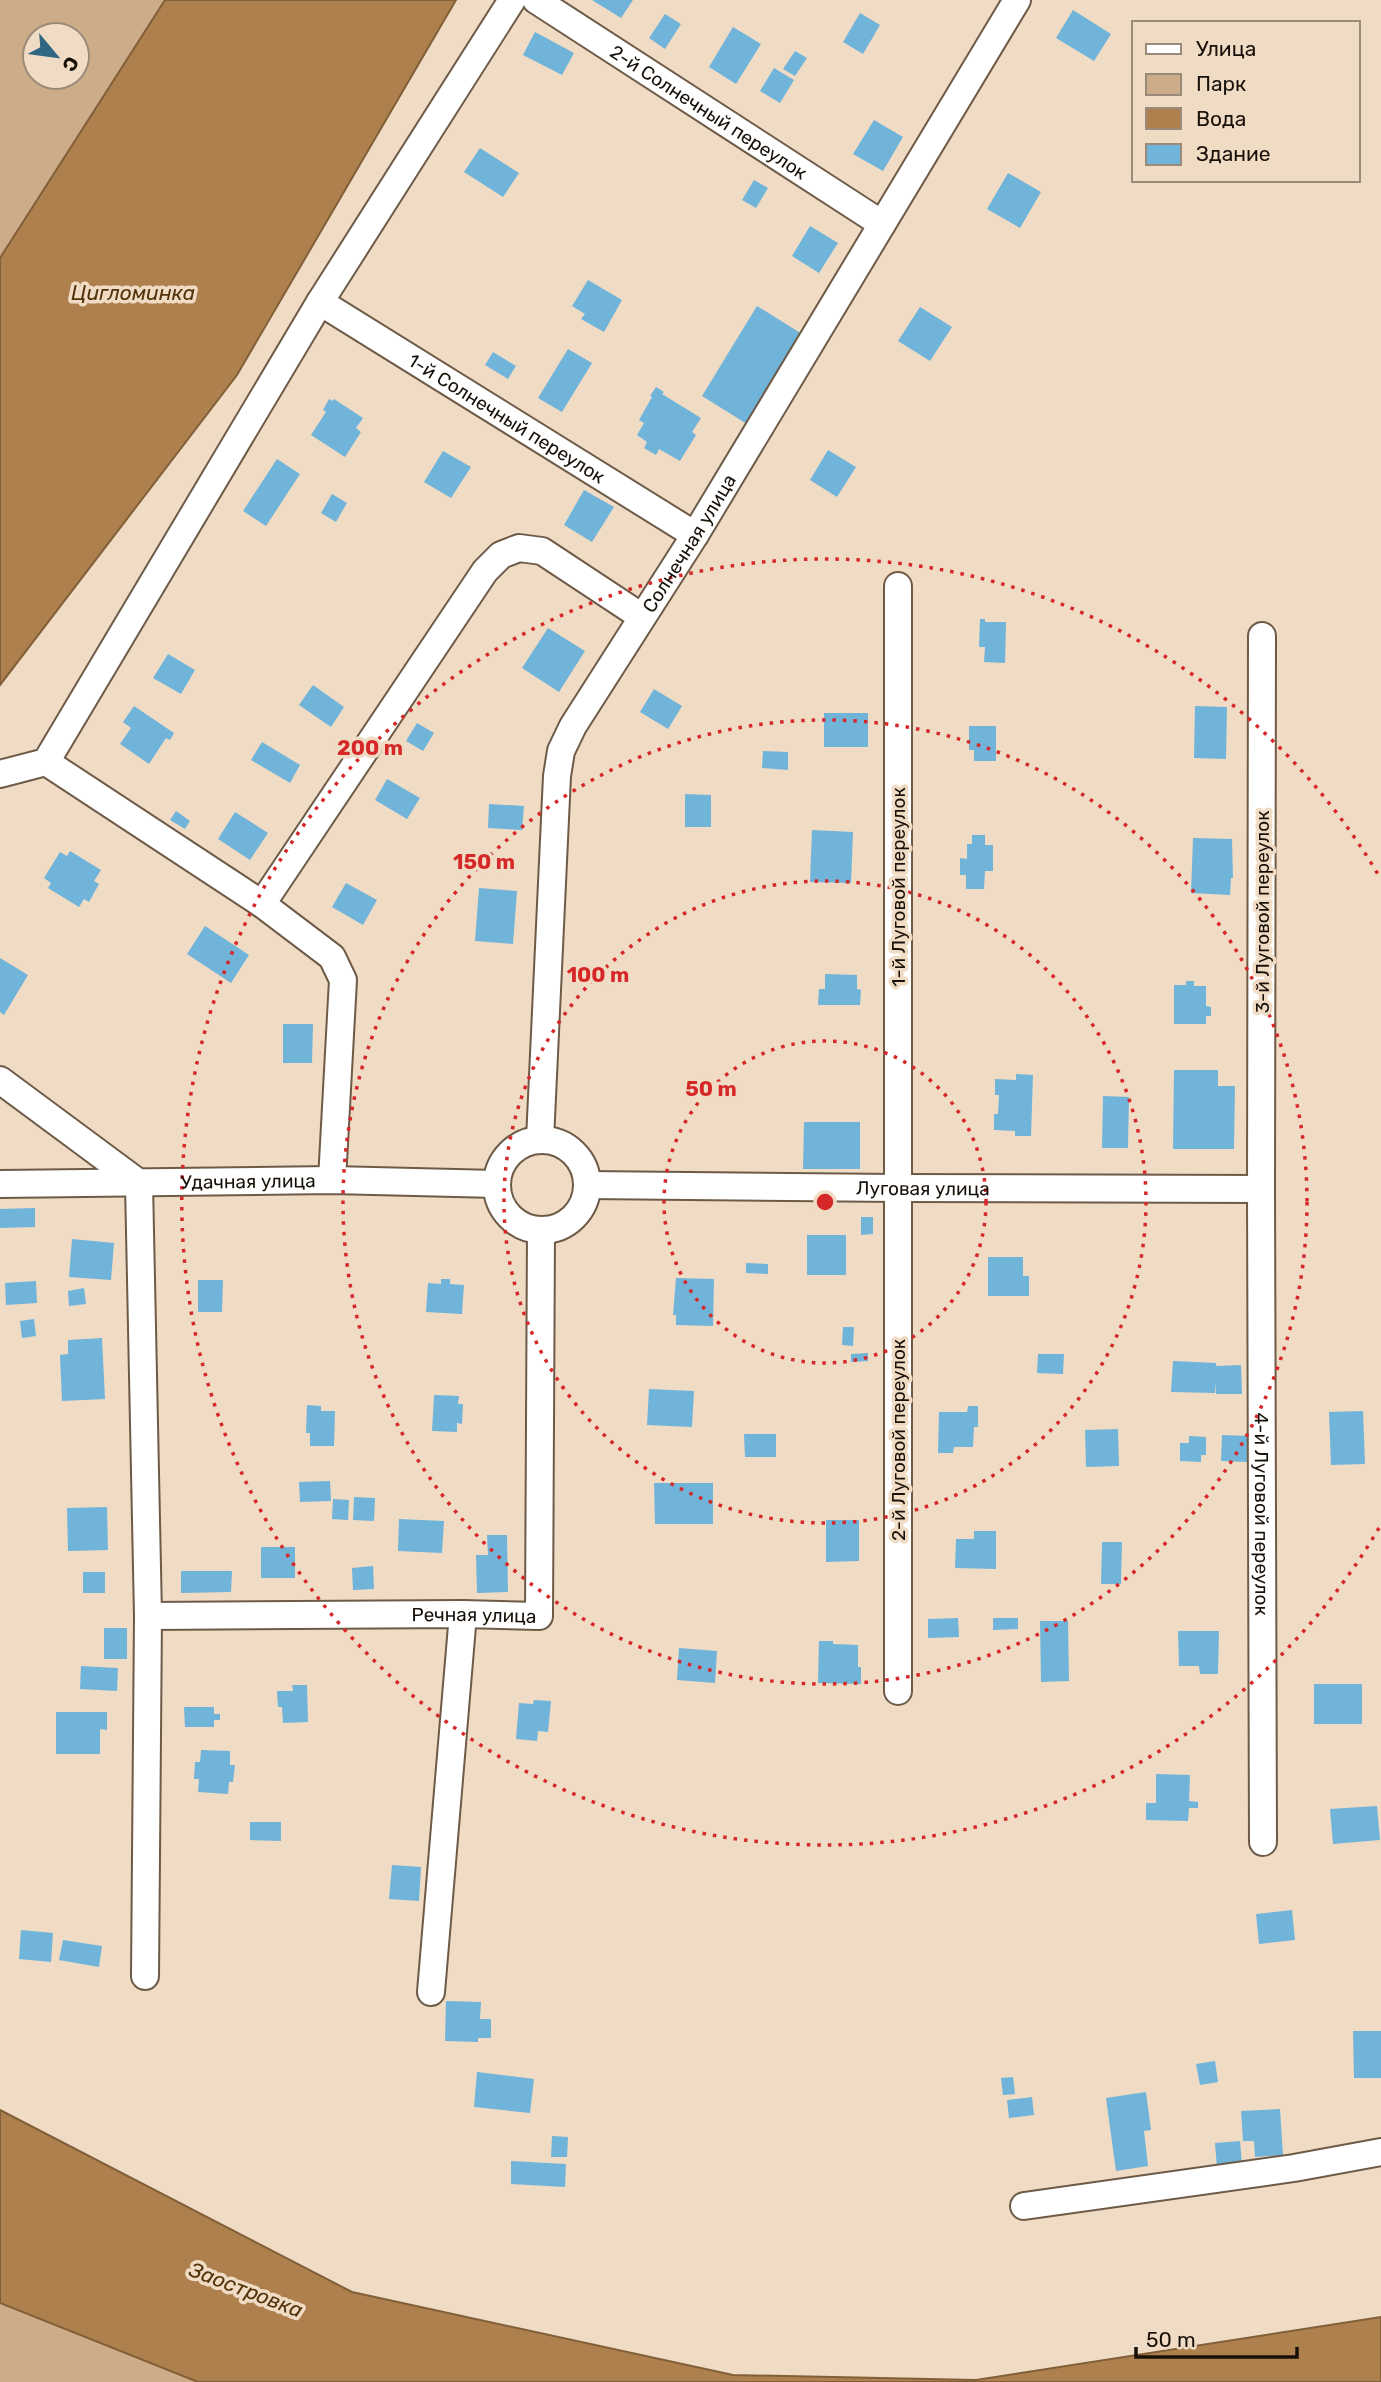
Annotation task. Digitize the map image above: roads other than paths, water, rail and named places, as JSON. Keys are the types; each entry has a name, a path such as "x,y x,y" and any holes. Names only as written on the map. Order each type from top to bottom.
{"street":[{"path":"0,774 46,762 320,302 512,0"},
{"name":"2-й Солнечный переулок","path":"536,0 882,225"},
{"name":"Солнечная улица","path":"540,1140 557,776 561,751 573,726 695,535 1017,0"},
{"name":"1-й Солнечный переулок","path":"320,302 695,535"},
{"path":"262,904 485,571 500,555 519,548 542,551 642,617"},
{"name":"1-й Луговой переулок","path":"897,1188 898,586"},
{"name":"3-й Луговой переулок","path":"1261,1189 1262,636"},
{"path":"46,762 262,904 332,957 343,980 332,1181"},
{"path":"0,1080 139,1183 148,1615 145,1976"},
{"path":"540,1140 567,1148 578,1158 587,1185 579,1212 556,1228 541,1230 528,1228 515,1221 502,1205 497,1184 500,1168 510,1154 523,1144 540,1140"},
{"name":"Удачная улица","path":"0,1184 332,1181 497,1184"},
{"name":"Луговая улица","path":"587,1185 1261,1189"},
{"name":"2-й Луговой переулок","path":"897,1188 898,1691"},
{"name":"4-й Луговой переулок","path":"1261,1189 1263,1842"},
{"name":"Речная улица","path":"148,1615 539,1616 541,1230"},
{"path":"431,1992 463,1614"},
{"path":"1024,2206 1294,2168 1381,2152"}],"water":[{"name":"Цигломинка","path":"165,0 456,0 237,375 0,685 0,258"},
{"name":"Заостровка","path":"0,2110 352,2292 733,2375 976,2380 1381,2317 1381,2382 198,2382 0,2303"}]}
